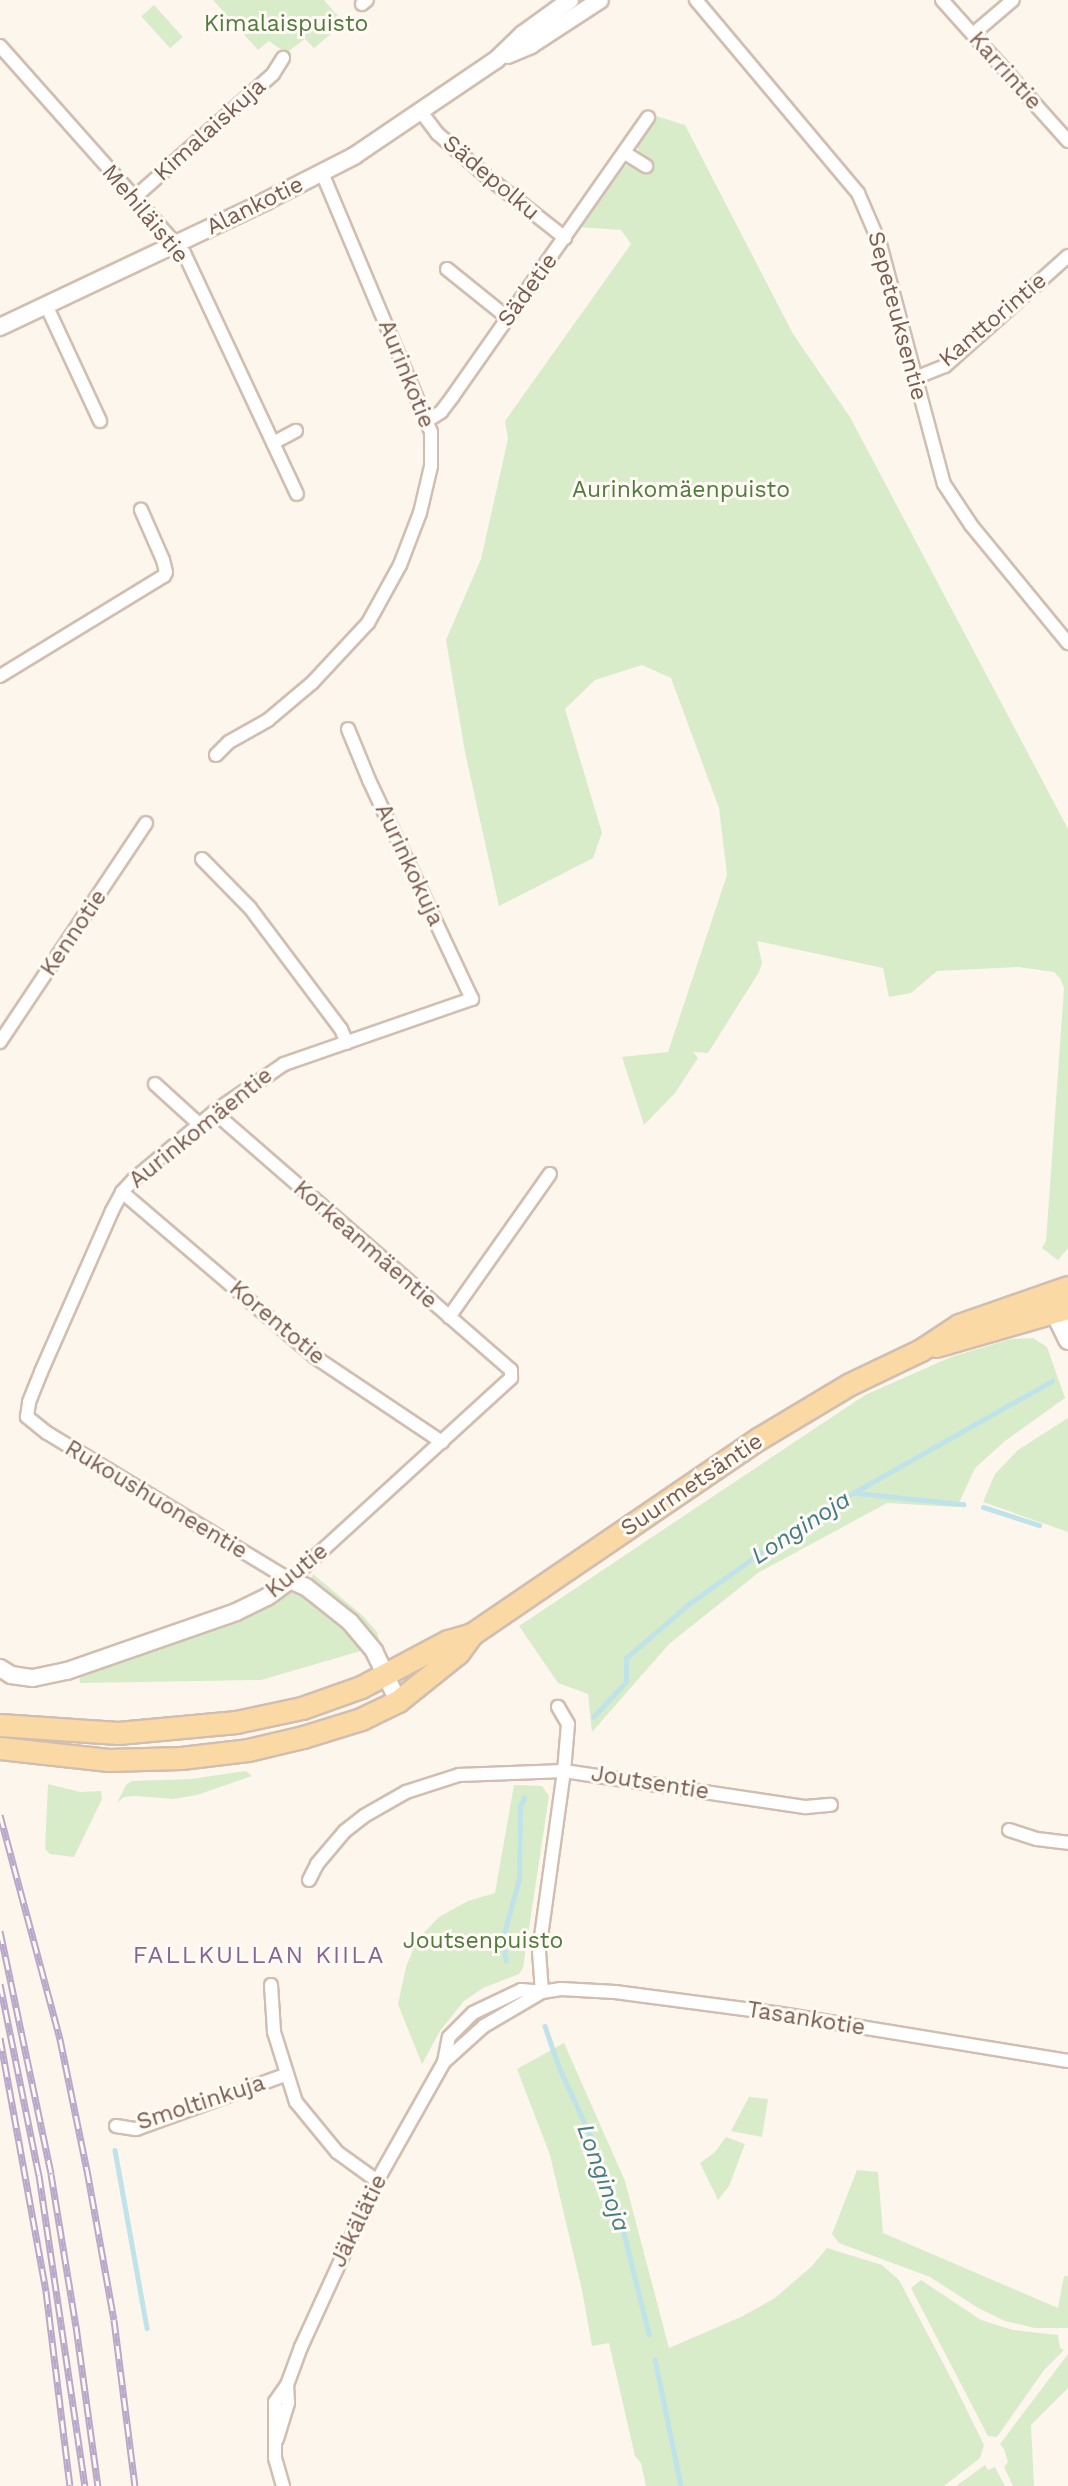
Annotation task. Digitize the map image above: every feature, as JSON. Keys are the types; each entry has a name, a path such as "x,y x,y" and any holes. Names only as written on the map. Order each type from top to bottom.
{"main road":[{"path":"1063,1301 1068,1339"},
{"name":"Suurmetsäntie","path":"0,1725 118,1733 236,1722 302,1708 387,1675 448,1641 472,1634 758,1439 850,1384 920,1350 1063,1301"},
{"name":"Suurmetsäntie","path":"0,1748 108,1760 181,1758 248,1750 303,1737 361,1719 398,1701 458,1653 472,1634"}],"street":[{"name":"Alankotie","path":"1,323 46,305 322,173 422,113 496,60 523,34 570,0"},
{"name":"Alankotie","path":"496,60 531,45 600,0"},
{"name":"Karrintie","path":"942,0 1068,141"},
{"path":"973,34 1013,0"},
{"name":"Sepeteuksentie","path":"694,2 844,173 858,193 880,244 937,463 954,502 1068,643"},
{"name":"Mehiläistie","path":"0,46 184,253 298,494"},
{"name":"Kimalaiskuja","path":"134,198 272,74 283,58"},
{"name":"Sädepolku","path":"422,113 438,134 485,176 565,238"},
{"name":"Sädetie","path":"427,421 441,412 648,118"},
{"path":"625,153 646,166"},
{"name":"Aurinkotie","path":"216,755 229,742 268,720 312,683 351,643 381,603 400,565 425,495 433,451 427,421 322,173"},
{"name":"Kanttorintie","path":"915,378 945,366 1068,256"},
{"path":"447,269 508,318"},
{"path":"46,305 100,421"},
{"path":"273,443 296,431"},
{"path":"0,676 164,576 166,572 163,560 141,510"},
{"name":"Aurinkokuja","path":"348,730 472,999"},
{"name":"Kennotie","path":"0,1042 146,823"},
{"path":"202,859 250,908 341,1029 347,1043"},
{"name":"Aurinkomäentie","path":"27,1417 29,1402 41,1372 122,1192 214,1112 284,1064 472,999"},
{"path":"155,1084 199,1124"},
{"name":"Korkeanmäentie","path":"214,1112 511,1370 511,1378"},
{"path":"449,1317 550,1174"},
{"name":"Korentotie","path":"122,1192 315,1357 442,1442"},
{"name":"Kuutie","path":"0,1668 11,1675 33,1678 67,1671 236,1612 267,1597 290,1580 511,1378"},
{"name":"Rukoushuoneentie","path":"27,1417 47,1433 290,1580 306,1587 350,1622 374,1651 398,1701"},
{"path":"309,1880 317,1864 345,1831 364,1816 406,1792 459,1775 564,1771 568,1724 558,1707"},
{"name":"Joutsentie","path":"542,1992 539,1951 564,1771 806,1807 831,1805"},
{"path":"1009,1830 1037,1839 1068,1843"},
{"path":"271,1985 270,2009 285,2075 296,2102 320,2136 377,2181"},
{"name":"Jäkälätie","path":"284,2486 275,2458 275,2402 287,2385 300,2347 377,2181 444,2062 449,2037 473,2013 521,1990 542,1992"},
{"name":"Tasankotie","path":"542,1992 592,1991 684,2001 1068,2061"},
{"name":"Smoltinkuja","path":"116,2126 136,2129 285,2075"}],"green space":[{"name":"Kimalaispuisto","path":"213,0 324,0 344,23 314,48 305,39 286,53 269,41 258,50"},
{"path":"154,5 183,37 170,48 141,16"},
{"name":"Aurinkomäenpuisto","path":"656,116 685,125 793,334 850,417 1068,829 1068,1248 1058,1260 1042,1248 1046,1241 1064,988 1054,972 1018,967 937,971 911,993 889,997 883,968 757,941 762,963 759,972 708,1053 693,1052 698,1058 675,1093 644,1125 622,1057 668,1052 727,875 719,808 671,678 642,665 595,680 565,709 602,833 593,858 499,906 465,752 446,640 481,559 508,439 505,421 631,244 621,230 579,227 622,168 629,164 645,173 651,165 640,156 637,144"},
{"path":"152,243 153,247 29,305 28,302"},
{"path":"1033,1338 1047,1347 1065,1398 1005,1441 975,1468 957,1507 887,1503 758,1573 669,1644 592,1732 588,1694 558,1683 519,1626 865,1395 951,1357 1011,1339"},
{"path":"1068,1418 1068,1532 983,1502 995,1474 1018,1450"},
{"path":"313,1574 363,1616 377,1632 380,1643 376,1645 310,1582"},
{"path":"291,1593 300,1593 314,1601 343,1625 364,1650 261,1680 80,1683 79,1675 217,1627"},
{"path":"246,1771 252,1776 197,1795 174,1799 124,1797 117,1803 126,1785 132,1781 191,1779"},
{"path":"48,1784 80,1792 101,1791 102,1799 74,1857 50,1854 45,1849"},
{"name":"Joutsenpuisto","path":"514,1785 542,1786 549,1796 523,1968 519,1974 483,1988 464,2001 440,2031 422,2064 398,2004 406,1967 417,1940 439,1917 468,1901 495,1893"},
{"path":"564,2043 625,2181 669,2348 741,2317 775,2298 812,2266 827,2248 882,2265 899,2280 953,2382 984,2445 980,2458 944,2486 646,2486 641,2463 635,2456 609,2343 592,2346 582,2290 550,2155 517,2069"},
{"path":"749,2097 768,2099 762,2137 731,2131"},
{"path":"726,2137 745,2144 729,2186 718,2200 700,2163 715,2152"},
{"path":"857,2170 878,2172 883,2233 1058,2308 1064,2276 1068,2276 1068,2328 1035,2328 1005,2321 978,2308 930,2277 839,2243 832,2234"},
{"path":"921,2280 981,2320 1013,2330 1058,2335 1060,2348 1064,2350 1044,2370 997,2437 988,2436 911,2288"},
{"path":"1068,2354 1068,2388 1031,2425 1034,2486 1013,2486 1004,2467 1008,2462 1000,2444"},
{"path":"985,2465 988,2470 995,2467 1005,2486 956,2486"}],"waterway":[{"name":"Longinoja","path":"593,1717 626,1682 626,1658 690,1603 814,1515 1052,1381"},
{"path":"856,1493 963,1504"},
{"path":"983,1507 1039,1525"},
{"name":"Longinoja","path":"506,1961 502,1941 519,1879 520,1807 524,1798"},
{"name":"Longinoja","path":"545,2026 559,2067 590,2134 618,2209 649,2334"},
{"path":"115,2150 147,2328"},
{"name":"Longinoja","path":"655,2359 681,2486"}],"railway":[{"path":"0,1815 60,2039 87,2170 114,2320 135,2486"},
{"path":"0,1931 51,2174 98,2486"},
{"path":"0,1984 39,2175 85,2486"},
{"path":"0,2038 46,2291 70,2486"}],"district":[{"name":"FALLKULLAN KIILA","path":"259,1956"}]}
